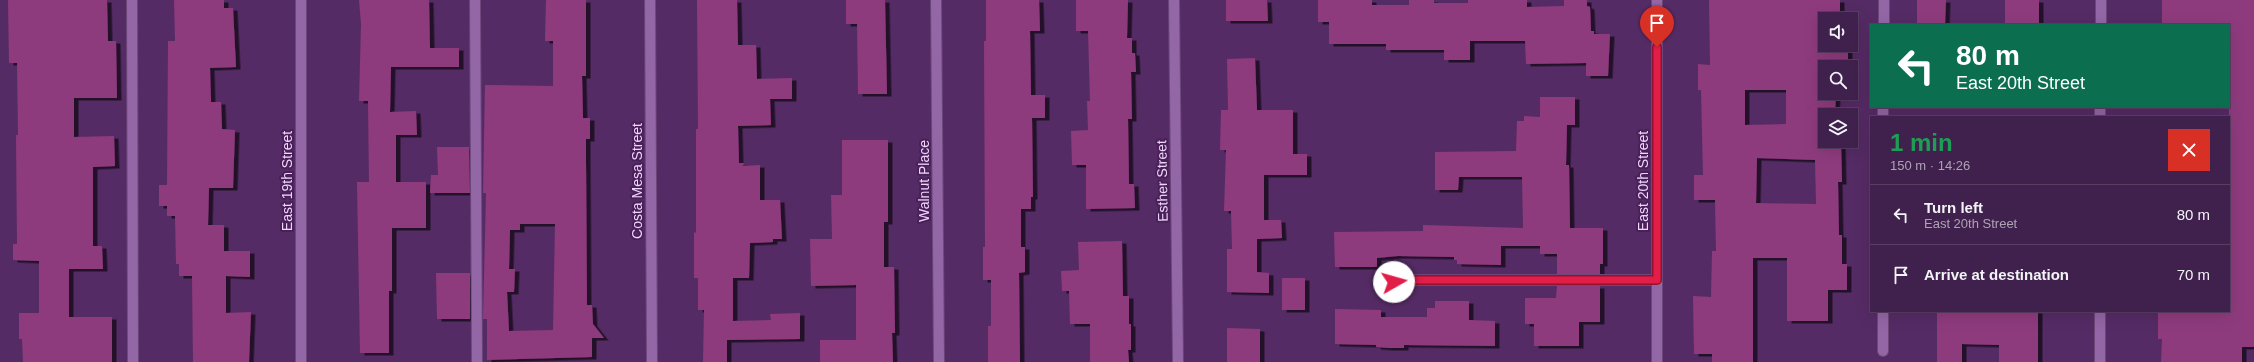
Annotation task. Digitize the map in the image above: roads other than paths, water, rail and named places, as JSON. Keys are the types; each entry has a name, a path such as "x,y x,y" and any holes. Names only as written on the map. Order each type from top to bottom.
{"street":[{"path":"132,0 133,362"},
{"name":"East 19th Street","path":"301,0 301,362"},
{"path":"476,0 477,362"},
{"name":"Costa Mesa Street","path":"650,0 652,362"},
{"name":"Walnut Place","path":"936,0 939,362"},
{"name":"Esther Street","path":"1174,0 1178,362"},
{"name":"East 20th Street","path":"1656,362 1657,0"},
{"path":"1884,0 1884,24"},
{"path":"2101,0 2101,24"},
{"path":"1394,282 1411,280 1657,280"},
{"path":"1883,312 1883,351"},
{"path":"2100,312 2100,362"}]}
